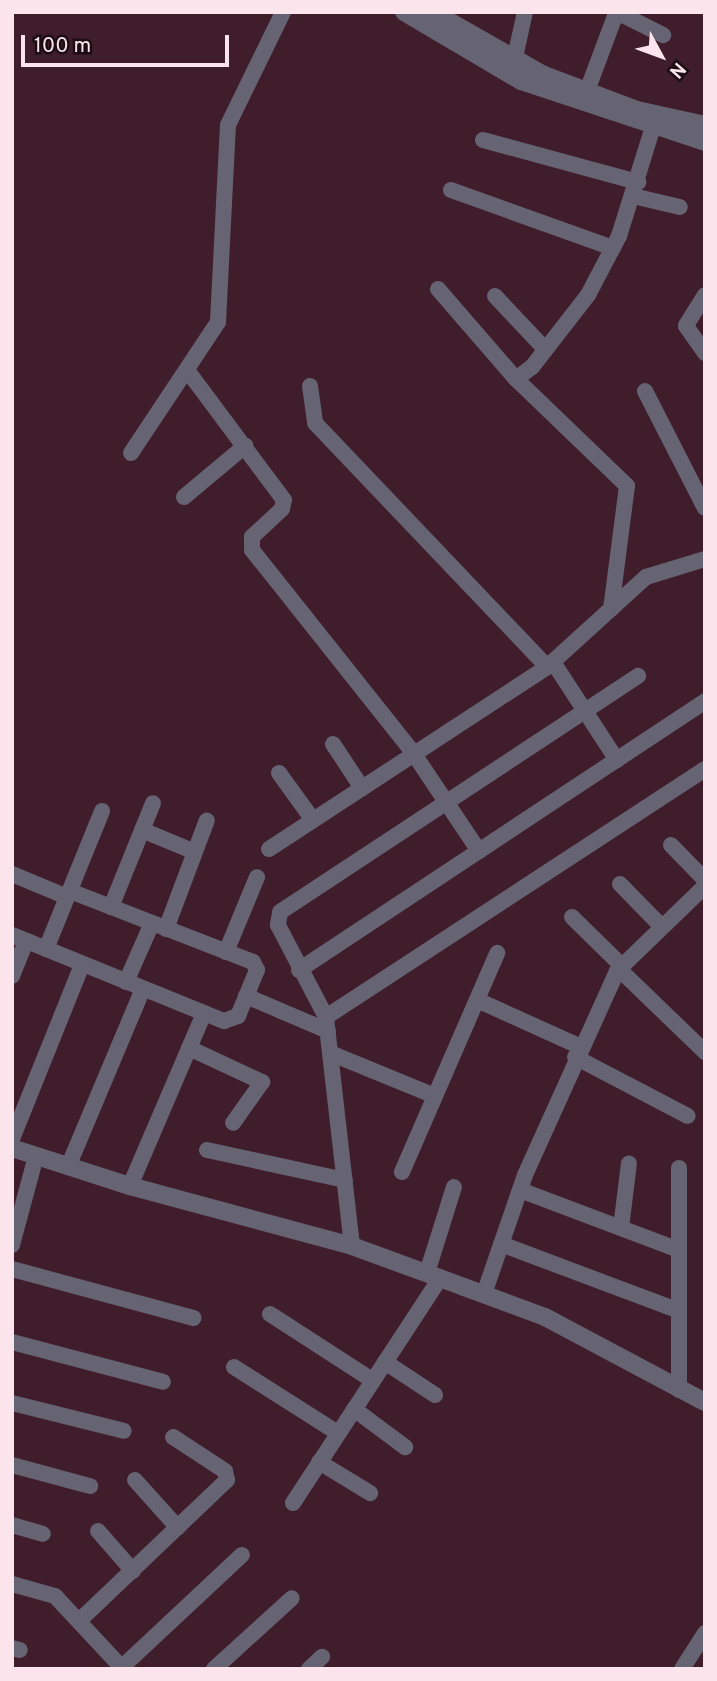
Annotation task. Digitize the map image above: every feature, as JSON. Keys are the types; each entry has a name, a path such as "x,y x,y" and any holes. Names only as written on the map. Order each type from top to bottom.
{"street":[{"path":"131,453 187,370 221,311 228,125 283,12"},
{"path":"404,12 514,68 705,142"},
{"path":"433,12 514,68 587,91 647,121 705,125"},
{"path":"514,68 525,12"},
{"path":"587,91 615,16 623,15 663,35"},
{"path":"516,379 545,349 588,296 613,247 636,189 647,121"},
{"path":"483,140 636,189 680,206"},
{"path":"451,190 613,247"},
{"path":"438,289 516,379 627,486 611,609"},
{"path":"705,295 686,326 705,354"},
{"path":"495,296 545,349"},
{"path":"187,370 284,500 282,509 252,537 252,550 414,754 479,851"},
{"path":"310,386 315,423 550,664 586,710 617,760"},
{"path":"645,391 700,486 705,508"},
{"path":"184,497 245,446"},
{"path":"269,849 550,664 652,573 705,559"},
{"path":"352,1246 327,1024 278,925 279,912 638,676"},
{"path":"299,970 705,701"},
{"path":"333,744 362,788"},
{"path":"327,1024 705,769"},
{"path":"279,773 313,820"},
{"path":"111,907 153,803"},
{"path":"46,949 102,811"},
{"path":"126,982 159,926 195,852 207,820"},
{"path":"142,830 195,852"},
{"path":"671,845 705,880"},
{"path":"12,874 111,907 256,965 234,1021 204,1013 19,938 12,976"},
{"path":"226,952 257,877"},
{"path":"620,884 663,927"},
{"path":"484,1294 520,1190 577,1051 620,968 705,886"},
{"path":"572,917 705,1052"},
{"path":"402,1172 497,953"},
{"path":"12,1139 82,965"},
{"path":"68,1167 143,989"},
{"path":"246,996 327,1024"},
{"path":"477,1000 577,1051 688,1116"},
{"path":"130,1186 204,1013"},
{"path":"189,1048 262,1082 233,1123"},
{"path":"330,1053 435,1096"},
{"path":"12,1148 130,1186 352,1246 433,1275 545,1317 705,1402"},
{"path":"207,1150 345,1180"},
{"path":"12,1245 36,1156"},
{"path":"621,1228 629,1163"},
{"path":"679,1168 679,1390"},
{"path":"293,1503 385,1362 433,1275 454,1186"},
{"path":"520,1190 679,1251"},
{"path":"501,1244 679,1311"},
{"path":"12,1269 194,1318"},
{"path":"270,1314 372,1380"},
{"path":"12,1342 163,1382"},
{"path":"385,1362 435,1395"},
{"path":"234,1367 338,1433"},
{"path":"12,1403 124,1431"},
{"path":"354,1409 405,1447"},
{"path":"80,1620 225,1484 227,1475 173,1437"},
{"path":"319,1462 370,1493"},
{"path":"12,1465 90,1486"},
{"path":"135,1480 178,1528"},
{"path":"12,1525 43,1534"},
{"path":"98,1531 133,1571"},
{"path":"12,1584 55,1596 122,1668 242,1555"},
{"path":"214,1669 292,1598"},
{"path":"682,1669 705,1633"},
{"path":"309,1669 322,1657"}]}
